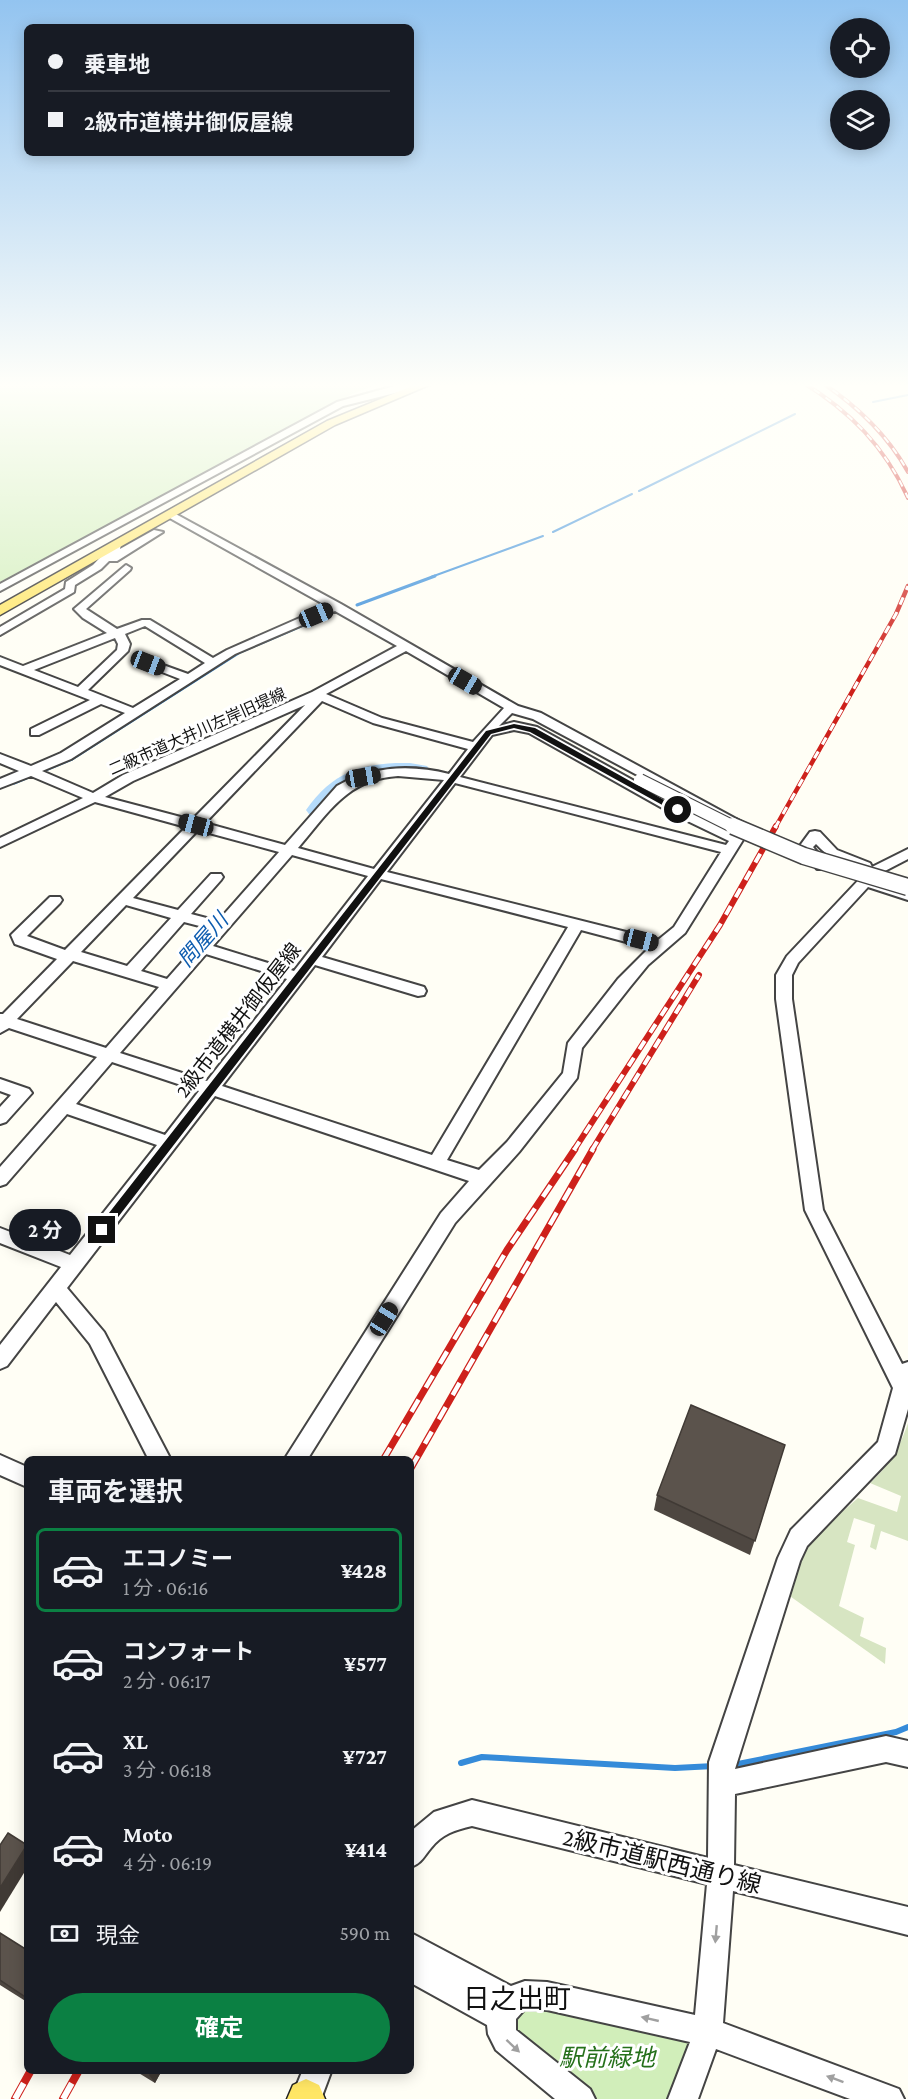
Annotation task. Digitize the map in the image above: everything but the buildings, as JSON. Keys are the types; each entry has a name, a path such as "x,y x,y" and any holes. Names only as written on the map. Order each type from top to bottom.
{"main road":[{"path":"0,611 233,480"}],"street":[{"path":"0,588 197,480"},
{"path":"172,515 337,606 511,708 640,780 752,836 908,887"},
{"path":"0,632 70,590 125,548 142,543 158,532"},
{"path":"70,590 70,584 97,567 117,546"},
{"path":"79,692 122,651 124,644 117,633 87,616 80,609 126,568"},
{"path":"0,792 38,776 231,652 337,606"},
{"path":"23,670 146,622 213,663"},
{"name":"二級市道大井川左岸旧堤線","path":"0,843 94,798 136,774 318,696 406,646"},
{"path":"0,661 135,712"},
{"path":"148,663 189,678"},
{"path":"477,747 380,723 318,696 196,825 2,1022 211,1088 482,1178"},
{"path":"35,732 99,700"},
{"path":"298,1456 448,1218 482,1178 513,1147 571,1074 574,1047 643,961 680,930 744,827 537,716 511,708"},
{"name":"2級市道横井御仮屋線","path":"0,1359 488,732 511,708"},
{"path":"488,732 514,726 533,730 678,810 732,844"},
{"path":"0,758 94,798 378,874 662,946"},
{"path":"0,1179 342,789 363,777 410,771 452,778 732,844"},
{"path":"0,784 38,776"},
{"path":"683,2099 708,2032 721,1876 722,1762 789,1558 799,1538 887,1447 907,1377 814,1210 784,999 784,975 792,960 871,876 908,853"},
{"path":"871,876 908,879"},
{"path":"871,876 908,896"},
{"path":"130,972 216,877"},
{"path":"55,900 19,935 20,941 170,985"},
{"path":"123,900 221,927"},
{"path":"437,1162 577,925"},
{"path":"202,948 298,977"},
{"path":"313,959 418,990"},
{"path":"0,1085 22,1093 0,1118"},
{"path":"64,1106 169,1143"},
{"path":"0,1235 75,1265"},
{"path":"56,1289 72,1305 97,1338 157,1456"},
{"path":"0,1465 24,1476"},
{"path":"722,1784 886,1749 908,1754"},
{"name":"2級市道駅西通り線","path":"416,1845 445,1818 472,1813 908,1921"},
{"path":"414,1949 506,2009"},
{"path":"414,1969 506,2009"},
{"path":"580,2099 512,2047 502,2036 506,2009 523,1994 547,1996 708,2032 890,2099"},
{"path":"306,2099 316,2074"}],"green space":[{"path":"0,480 191,480 0,582"},
{"path":"908,1423 908,1541 881,1531 876,1550 870,1547 875,1525 854,1518 847,1542 855,1545 839,1606 864,1618 860,1636 886,1648 885,1664 787,1594 798,1560 809,1541 858,1498 897,1512 901,1496 870,1483 893,1456"},
{"name":"駅前緑地","path":"526,2001 683,2033 694,2053 676,2099 593,2099 517,2038 513,2023"}],"waterway":[{"path":"639,491 661,480"},
{"path":"553,532 632,494"},
{"path":"431,577 543,536"},
{"path":"357,605 435,576"},
{"path":"14,783 72,759 240,652 329,614"},
{"name":"問屋川","path":"316,810 335,787 356,775 388,769 420,770"},
{"path":"733,1765 896,1732 908,1727"},
{"path":"461,1763 482,1757 675,1768 714,1766"}],"railway":[{"path":"899,480 908,498"},
{"path":"775,828 896,614 908,586"},
{"path":"574,1150 720,925 776,826"},
{"path":"592,1150 699,975"},
{"path":"385,1456 507,1250 575,1149"},
{"path":"414,1463 593,1149"},
{"path":"15,2099 29,2074"},
{"path":"63,2099 77,2074"}],"district":[{"name":"日之出町","path":"517,1999"}],"route":[{"path":"102,1230 488,732 514,726 533,730 678,810"}]}
